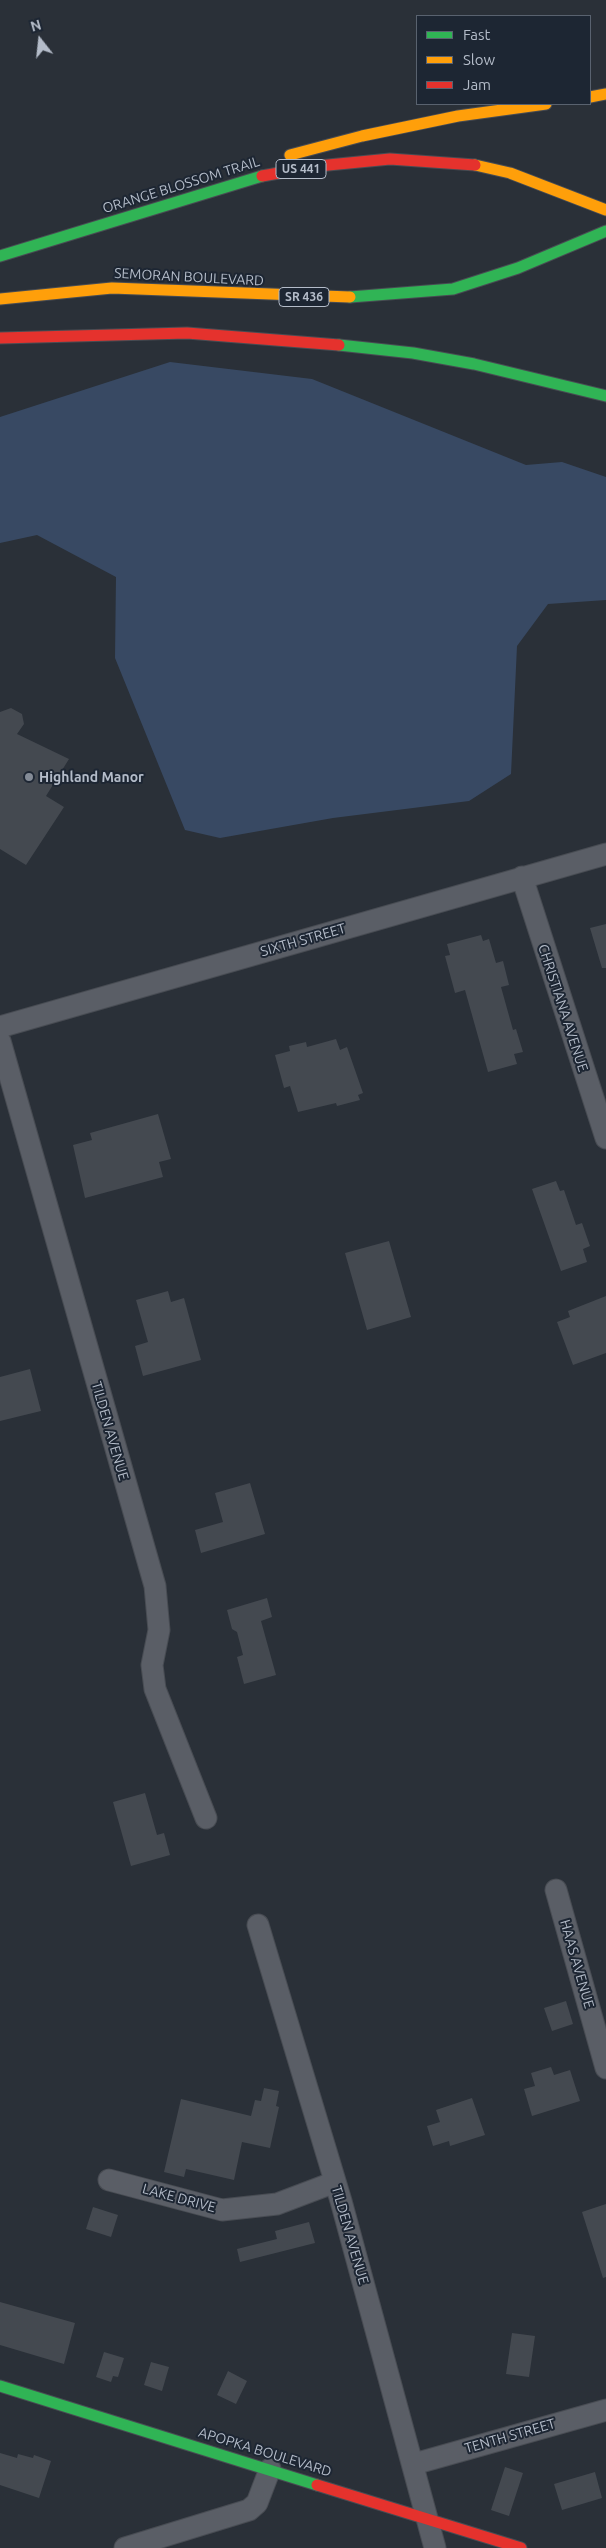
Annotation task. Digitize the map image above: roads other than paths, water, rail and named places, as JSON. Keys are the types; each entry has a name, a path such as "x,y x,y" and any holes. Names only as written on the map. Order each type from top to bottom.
{"main road":[{"path":"591,97 606,94"},
{"path":"276,159 362,136 458,116 539,105"},
{"name":"ORANGE BLOSSOM TRAIL","path":"0,255 272,173 318,166 390,159 474,165 510,174 606,210"},
{"path":"0,255 257,165"},
{"name":"SEMORAN BOULEVARD","path":"0,299 112,288 363,298 453,289 518,268 602,233"},
{"path":"0,338 122,333 187,333 323,342 413,353 474,364 606,396"},
{"name":"APOPKA BOULEVARD","path":"0,2386 521,2548"}],"street":[{"name":"SIXTH STREET","path":"0,1027 606,854"},
{"name":"CHRISTIANA AVENUE","path":"522,877 604,1131"},
{"name":"TILDEN AVENUE","path":"0,1041 155,1586 160,1630 152,1665 155,1689 206,1818"},
{"name":"HAAS AVENUE","path":"556,1890 606,2068"},
{"name":"TILDEN AVENUE","path":"258,1925 335,2182 414,2464 435,2548"},
{"name":"LAKE DRIVE","path":"109,2180 222,2210 277,2204 335,2182"},
{"name":"TENTH STREET","path":"414,2464 606,2410"},
{"path":"125,2548 249,2510 261,2496 270,2469"}],"water":[{"path":"170,362 312,379 526,465 562,462 606,477 606,600 548,604 517,646 511,774 469,801 333,818 220,838 185,830 115,658 116,577 37,535 0,543 0,417"}],"place":[{"name":"Highland Manor","path":"29,777"}]}
